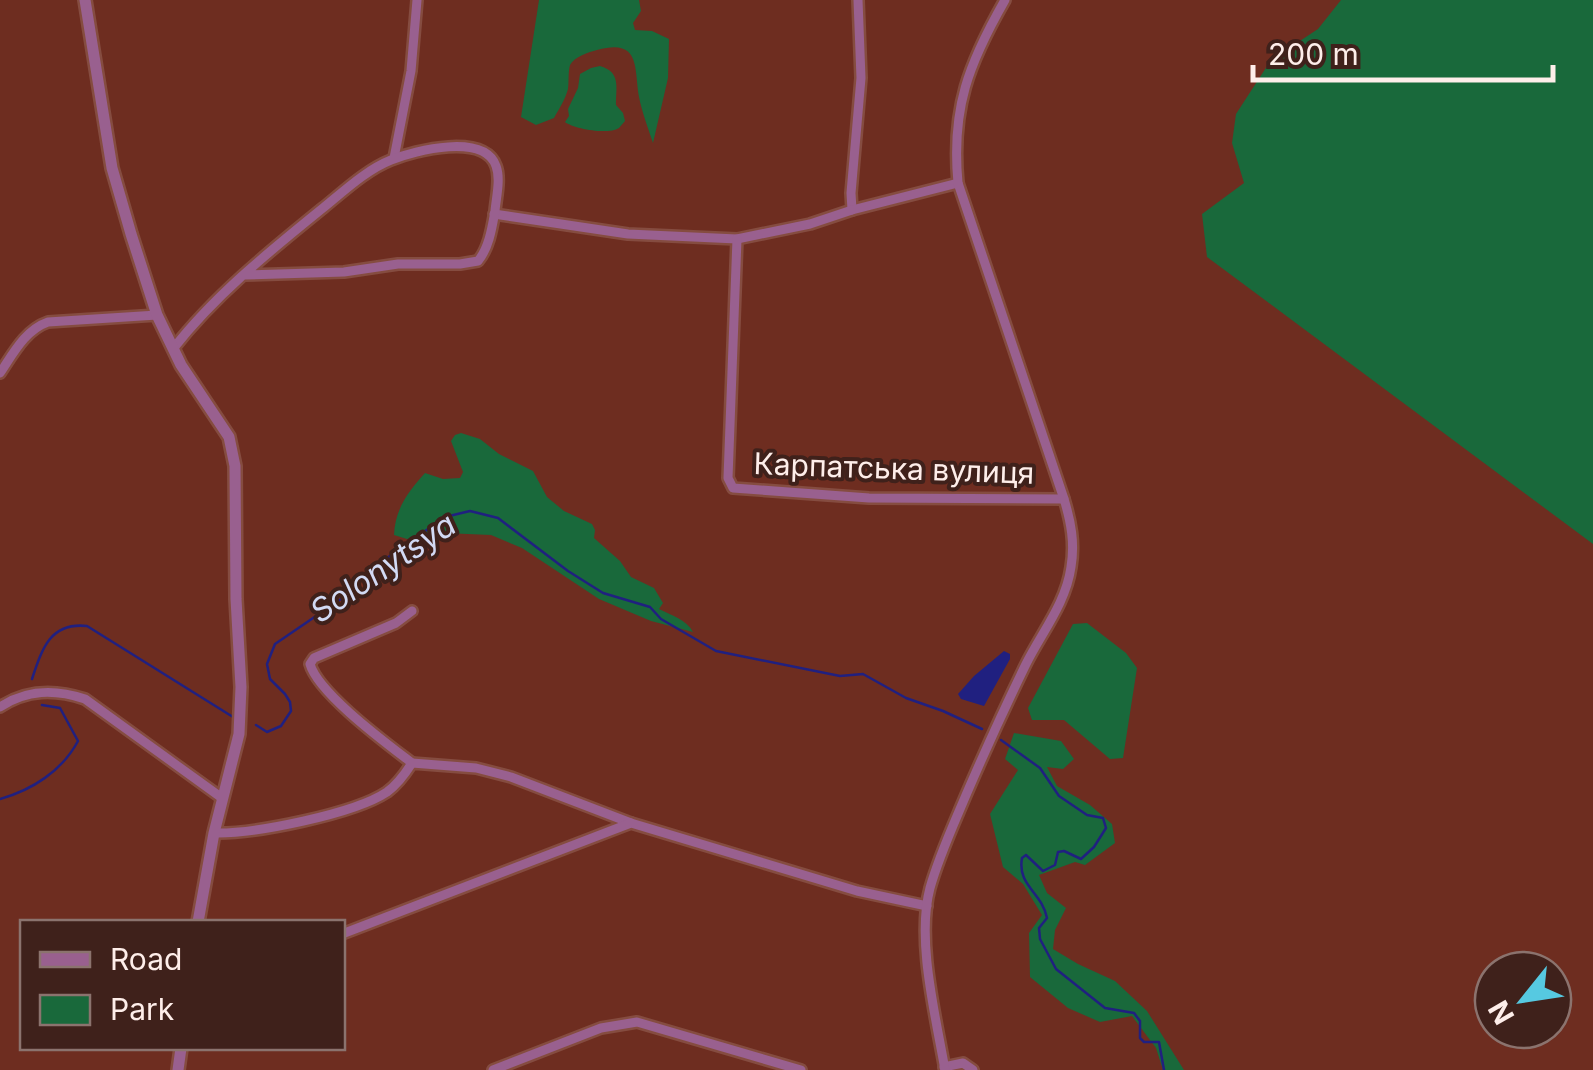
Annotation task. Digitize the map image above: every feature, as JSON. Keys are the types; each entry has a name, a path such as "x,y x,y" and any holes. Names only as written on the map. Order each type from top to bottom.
{"street":[{"path":"86,0 112,168 157,315 181,366 229,437 235,466 240,734 214,833 198,920"},
{"path":"394,158 411,71 417,0"},
{"path":"852,210 850,194 861,78 858,0"},
{"path":"973,1070 963,1062 944,1068 926,942 926,906 946,840 983,754 1063,597 1072,566 1073,543 1072,524 958,182 957,118 964,86 980,43 1005,0"},
{"path":"173,349 199,316 288,236 350,186 394,158 460,146 487,152 495,162 498,174 487,247 482,258 471,264 398,264 344,272 244,276"},
{"path":"494,214 628,234 736,239 810,224 958,182"},
{"name":"Карпатська вулиця","path":"736,239 728,478 732,488 869,498 1064,499"},
{"path":"0,373 39,325 157,315"},
{"path":"412,611 396,623 314,658 310,669 361,725 412,763 476,768 511,777 632,823 857,891 926,906"},
{"path":"0,707 44,690 86,699 222,798"},
{"path":"214,833 233,834 360,806 391,789 412,763"},
{"path":"345,933 632,823"},
{"path":"493,1070 587,1033 637,1022 801,1070"}],"green space":[{"path":"539,0 639,0 641,11 633,23 635,30 652,31 669,39 668,78 653,143 640,103 633,58 621,48 594,51 572,62 567,93 554,118 536,125 521,117"},
{"path":"1341,0 1593,0 1593,544 1207,257 1202,214 1244,183 1232,143 1236,114 1271,60 1318,29"},
{"path":"600,66 614,76 616,105 625,121 619,128 607,131 569,125 565,122 580,74"},
{"path":"461,433 480,439 499,454 533,471 547,497 564,511 592,524 594,538 620,561 631,577 654,588 663,603 659,609 683,621 693,632 651,621 599,599 522,548 491,535 444,533 407,539 394,535 404,501 425,473 443,479 460,478 463,472 451,441"},
{"path":"1087,623 1126,653 1137,668 1123,758 1110,759 1064,720 1032,720 1028,708 1073,624"},
{"path":"1014,733 1061,741 1074,759 1063,769 1047,767 1057,786 1090,805 1112,824 1115,843 1085,865 1075,862 1039,875 1047,893 1066,908 1055,930 1053,949 1115,981 1147,1011 1184,1070 1163,1070 1156,1048 1132,1016 1100,1022 1068,1008 1030,977 1029,933 1042,915 1023,884 1003,867 990,814 1018,770 1005,759"}],"shaded area":[{"path":"1004,651 1010,659 984,706 961,699 958,694 974,676"}],"waterway":[{"name":"Solonytsya","path":"256,725 267,732 281,726 291,711 285,694 270,679 267,664 275,644 341,599 370,570 445,517 470,511 498,518 603,593 650,607 661,619 716,651 840,676 863,674 906,698 982,729"},
{"name":"Solonytsya","path":"32,679 44,648 56,633 64,628 87,626 233,717"},
{"name":"Solonytsya","path":"0,799 45,778 78,741 60,708 42,705"},
{"name":"Solonytsya","path":"1001,740 1040,768 1059,796 1087,815 1103,818 1106,828 1081,859 1058,852 1055,865 1043,871 1026,855 1021,868 1044,909 1047,918 1039,928 1040,939 1056,969 1105,1008 1134,1013 1140,1021 1140,1038 1144,1042 1159,1042 1164,1070"}]}
